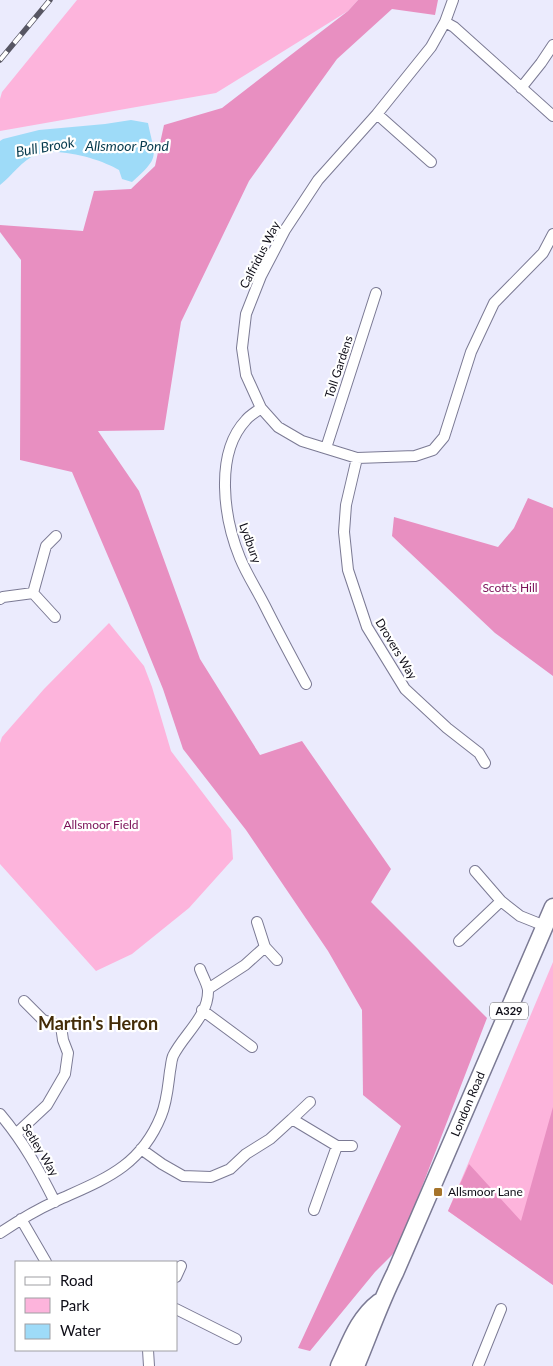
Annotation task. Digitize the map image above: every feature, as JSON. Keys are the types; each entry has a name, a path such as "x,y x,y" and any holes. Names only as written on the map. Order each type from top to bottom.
{"main road":[{"name":"London Road","path":"356,1366 381,1301 403,1256 553,907"},
{"name":"London Road","path":"339,1366 352,1337 364,1317 381,1301"}],"street":[{"name":"Calfridus Way","path":"453,0 445,22 432,47 377,114 318,180 285,230 260,276 246,314 242,348 246,374 261,408 278,427 302,441 357,458 415,456 433,450 444,437 471,352 494,303 543,252 553,234"},
{"path":"445,22 553,116"},
{"path":"521,88 542,63 553,45"},
{"path":"377,114 431,162"},
{"name":"Toll Gardens","path":"326,448 376,292"},
{"name":"Lydbury","path":"261,408 246,420 234,439 226,458 226,506 240,558 306,684"},
{"name":"Drovers Way","path":"357,458 346,505 344,532 348,570 367,627 405,689 447,728 479,754 485,763"},
{"path":"33,593 46,546 56,536"},
{"path":"0,599 33,593"},
{"path":"33,593 55,618"},
{"path":"475,871 501,901 520,916 545,926"},
{"path":"459,940 501,901"},
{"path":"257,922 265,947 276,960"},
{"path":"208,989 245,965 265,947"},
{"path":"0,1233 21,1219 101,1182 123,1168 142,1149 153,1133 166,1100 172,1057 194,1026 206,1001 208,989 200,969"},
{"path":"16,1133 47,1104 66,1074 68,1054 61,1026 43,1020 24,1001"},
{"path":"202,1010 252,1047"},
{"path":"142,1149 162,1164 184,1176 210,1177 230,1169 246,1154 270,1139 310,1102"},
{"name":"Setley Way","path":"0,1114 16,1133 36,1164 55,1202"},
{"path":"292,1119 337,1146 352,1146"},
{"path":"314,1210 337,1146"},
{"path":"21,1219 45,1261"},
{"path":"178,1273 181,1266"},
{"path":"178,1309 236,1339"},
{"path":"478,1366 501,1309"},
{"path":"148,1351 148,1366"}],"green space":[{"path":"77,0 358,0 348,11 216,93 0,131 0,99 2,92"},
{"path":"358,0 438,0 435,15 392,9 337,59 249,181 181,322 164,430 98,431 139,491 200,659 260,755 302,741 391,869 371,902 487,1018 398,1249 375,1272 310,1351 298,1348 401,1126 363,1095 362,1010 328,951 246,830 183,749 163,689 72,472 20,460 21,260 0,232 0,225 83,231 94,191 131,189 155,166 164,125 222,108 348,11"},
{"name":"Scott's Hill","path":"528,498 553,508 553,676 495,633 392,536 394,517 498,547 514,528"},
{"name":"Allsmoor Field","path":"109,623 144,666 171,751 231,830 233,859 189,908 132,954 96,971 0,864 0,743 2,737 44,689"},
{"path":"553,962 553,1285 448,1211"},
{"path":"553,1107 553,1285 448,1211 469,1164 521,1221"}],"water":[{"name":"Allsmoor Pond","path":"131,120 148,123 154,150 154,156 148,167 132,182 122,179 119,170 101,162 78,155 55,152 31,157 0,185 0,141 3,139 39,130"}],"railway":[{"path":"0,60 50,0"}],"place":[{"name":"Allsmoor Lane","path":"438,1192"}],"district":[{"name":"Martin's Heron","path":"98,1024"}],"water label":[{"name":"Bull Brook","path":"45,147"}]}
